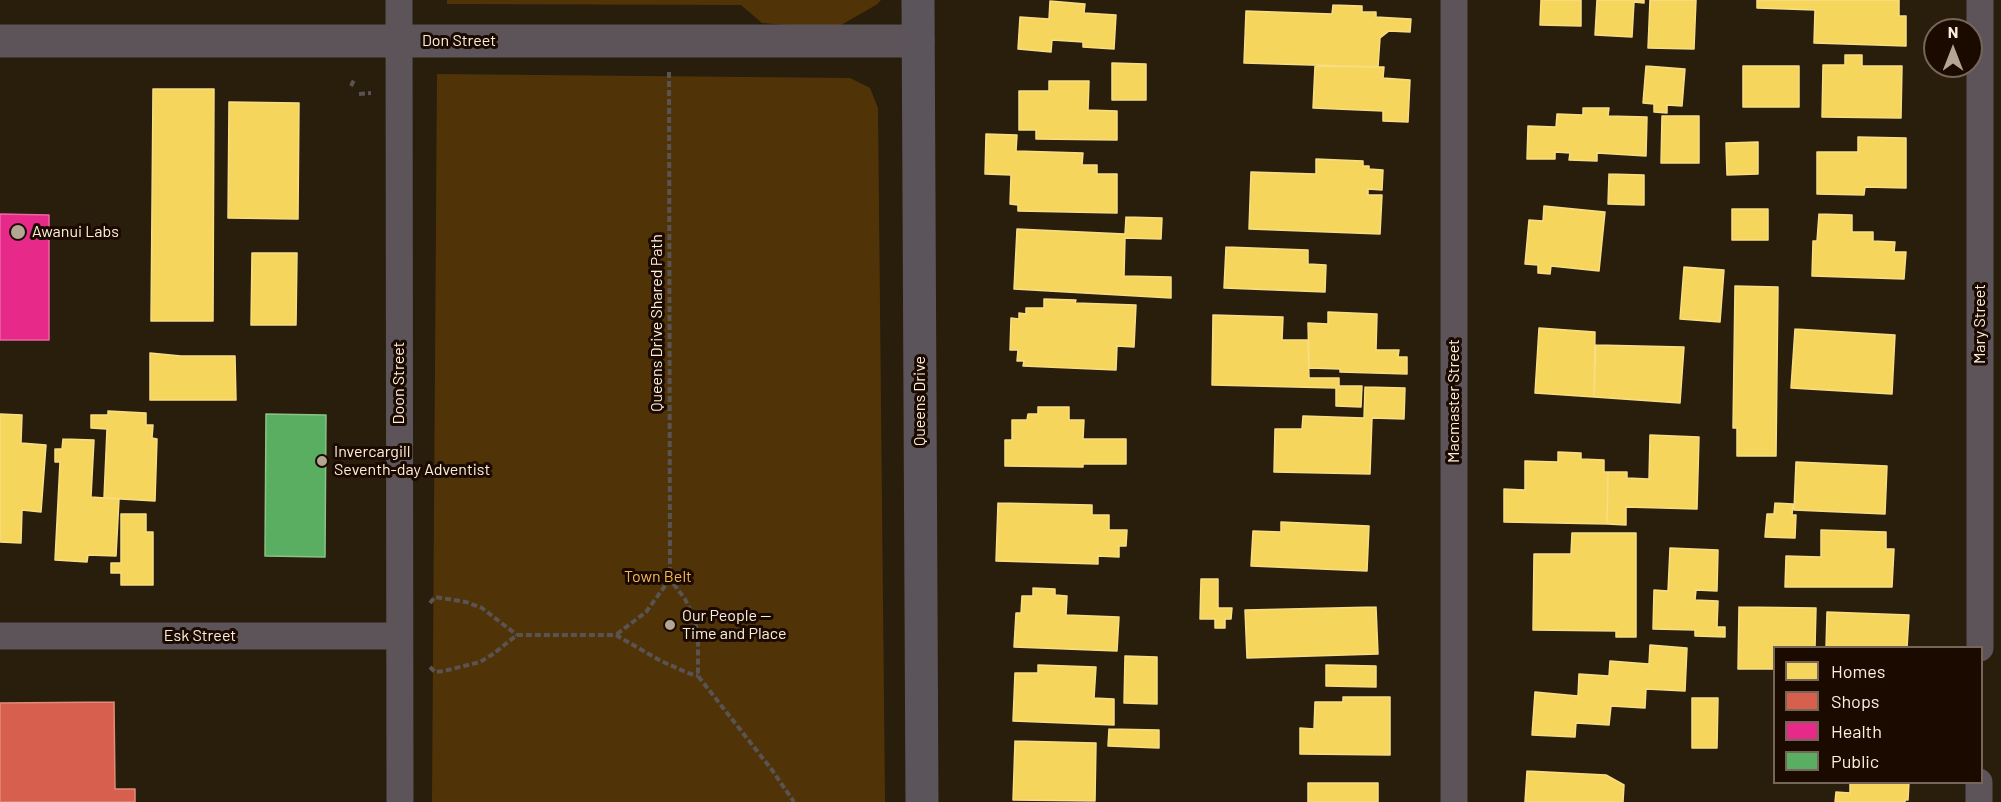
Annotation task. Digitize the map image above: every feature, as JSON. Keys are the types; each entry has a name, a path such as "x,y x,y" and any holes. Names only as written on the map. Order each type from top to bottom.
{"main road":[{"name":"Queens Drive","path":"918,0 922,802"}],"street":[{"name":"Doon Street","path":"399,0 400,802"},
{"name":"Macmaster Street","path":"1454,0 1454,802"},
{"name":"Mary Street","path":"1980,0 1980,646"},
{"name":"Don Street","path":"0,41 918,41"},
{"name":"Esk Street","path":"0,636 399,636"},
{"path":"1979,784 1979,802"}],"path":[{"name":"Queens Drive Shared Path","path":"669,67 670,579"},
{"path":"351,86 355,78"},
{"path":"359,94 372,93"},
{"path":"435,597 466,602 482,608 517,634 616,634 630,626 646,612 670,579 685,599 695,620 698,638 698,676"},
{"path":"435,672 480,662 517,634"},
{"path":"616,634 661,661 698,676 772,770 794,802"}],"green space":[{"path":"447,0 881,0 834,29 762,23 741,5 447,4"},
{"name":"Town Belt","path":"437,74 850,78 870,88 878,108 885,802 432,802"}],"building: Homes":[{"path":"1541,0 1581,0 1581,26 1540,25"},
{"path":"1597,0 1644,0 1644,3 1634,2 1632,37 1595,35"},
{"path":"1650,0 1696,0 1694,49 1648,48"},
{"path":"1757,0 1899,0 1899,16 1906,16 1906,46 1814,43 1815,10 1757,8"},
{"path":"1050,1 1085,4 1084,13 1116,15 1114,49 1083,47 1083,42 1052,40 1051,52 1018,49 1020,17 1049,19"},
{"path":"1333,5 1362,6 1362,12 1376,12 1376,17 1411,19 1410,32 1389,31 1380,38 1378,67 1244,63 1246,11 1332,14"},
{"path":"1845,55 1862,55 1862,66 1902,66 1901,118 1822,117 1823,65 1845,65"},
{"path":"1112,63 1146,64 1146,100 1112,100"},
{"path":"1315,66 1384,67 1383,78 1410,80 1408,122 1383,121 1383,111 1313,108"},
{"path":"1646,66 1685,69 1682,106 1667,105 1667,113 1654,112 1654,104 1643,103"},
{"path":"1743,66 1799,66 1799,107 1743,107"},
{"path":"1049,81 1089,81 1088,110 1117,111 1117,140 1036,139 1036,130 1019,130 1019,91 1049,91"},
{"path":"153,89 214,89 213,321 151,321"},
{"path":"229,102 299,103 298,219 228,218"},
{"path":"1583,108 1609,108 1608,116 1647,117 1646,156 1597,153 1597,161 1569,160 1570,153 1555,152 1555,159 1527,159 1528,126 1556,127 1557,114 1583,115"},
{"path":"1662,116 1699,116 1699,163 1661,163"},
{"path":"986,134 1017,135 1016,151 1083,153 1082,165 1097,165 1097,174 1117,174 1117,213 1018,211 1018,205 1010,204 1011,175 985,174"},
{"path":"1858,137 1906,138 1906,188 1865,187 1864,195 1817,194 1817,152 1858,152"},
{"path":"1758,142 1758,174 1727,175 1726,143"},
{"path":"1316,159 1363,161 1363,166 1369,166 1369,169 1383,170 1382,190 1368,189 1368,195 1382,195 1380,234 1249,229 1251,172 1316,174"},
{"path":"1609,174 1644,175 1644,205 1608,204"},
{"path":"1544,206 1605,212 1599,271 1551,266 1550,274 1538,273 1538,265 1525,264 1529,220 1543,221"},
{"path":"1732,209 1768,209 1768,240 1732,240"},
{"path":"1819,214 1852,215 1852,232 1873,232 1873,241 1895,242 1894,252 1906,252 1904,279 1812,276 1813,241 1817,241"},
{"path":"1126,217 1162,218 1161,239 1125,238 1124,276 1171,277 1171,298 1014,289 1017,229 1125,234"},
{"path":"1226,247 1308,250 1308,264 1326,265 1325,292 1224,288"},
{"path":"252,253 297,253 296,325 251,325"},
{"path":"1684,267 1724,270 1720,322 1680,319"},
{"path":"1735,286 1778,287 1776,456 1737,456 1737,428 1733,428"},
{"path":"1044,299 1076,300 1075,303 1136,305 1134,347 1117,346 1116,370 1023,366 1024,361 1017,361 1018,350 1010,350 1011,318 1019,319 1019,313 1026,314 1026,308 1044,308"},
{"path":"1328,312 1377,314 1376,350 1399,350 1398,357 1407,357 1407,374 1340,372 1340,369 1309,368 1308,323 1328,324"},
{"path":"1213,315 1283,317 1282,340 1308,340 1309,378 1339,378 1339,386 1362,386 1361,407 1336,406 1336,388 1212,385"},
{"path":"1539,328 1595,332 1594,397 1535,393"},
{"path":"1795,329 1895,335 1892,394 1791,388"},
{"path":"1596,345 1684,347 1680,403 1594,397"},
{"path":"150,353 181,356 235,356 236,400 150,400"},
{"path":"1365,387 1405,388 1404,419 1372,418 1370,474 1274,472 1275,429 1302,429 1303,416 1364,418"},
{"path":"1038,407 1069,407 1069,420 1084,420 1083,439 1126,439 1126,464 1083,464 1083,467 1005,466 1005,440 1012,440 1012,420 1027,420 1028,414 1038,414"},
{"path":"108,411 146,413 146,425 153,425 152,438 157,439 155,501 104,498 107,429 91,428 91,415 108,415"},
{"path":"0,414 22,415 21,443 46,445 41,512 22,510 21,543 0,542"},
{"path":"1650,435 1699,437 1697,509 1626,507 1626,525 1607,524 1608,472 1627,472 1627,478 1649,479"},
{"path":"63,439 94,440 91,497 119,499 116,556 88,555 87,562 55,560 60,462 55,462 55,449 62,449"},
{"path":"1558,452 1581,453 1581,459 1604,460 1604,472 1608,472 1607,524 1504,522 1504,489 1525,490 1525,461 1558,462"},
{"path":"1796,462 1887,466 1885,514 1794,510"},
{"path":"998,503 1092,505 1092,515 1109,515 1109,530 1127,530 1126,546 1119,546 1119,557 1098,556 1098,564 996,561"},
{"path":"1775,503 1793,504 1792,515 1796,515 1795,538 1765,537 1767,514 1774,514"},
{"path":"121,514 146,514 146,532 153,532 153,585 121,585 121,573 111,573 111,563 121,563"},
{"path":"1281,522 1369,526 1367,571 1251,566 1253,531 1281,532"},
{"path":"1821,530 1886,532 1886,549 1894,549 1892,587 1785,587 1786,556 1821,557"},
{"path":"1572,533 1636,533 1636,637 1616,637 1616,631 1533,630 1534,554 1571,554"},
{"path":"1670,548 1718,550 1717,591 1696,590 1695,600 1718,601 1717,627 1725,627 1725,637 1695,636 1695,630 1653,629 1654,590 1668,591"},
{"path":"1201,579 1218,579 1218,608 1232,608 1231,619 1225,619 1225,628 1215,628 1215,619 1200,619"},
{"path":"1033,588 1055,589 1055,595 1067,596 1066,615 1119,617 1117,651 1014,647 1016,613 1021,613 1022,596 1033,596"},
{"path":"1376,607 1378,654 1247,658 1245,610"},
{"path":"1739,607 1816,608 1815,646 1773,646 1773,669 1738,669"},
{"path":"1827,612 1909,615 1907,646 1826,646"},
{"path":"1650,645 1687,648 1685,691 1646,689 1645,708 1611,706 1609,725 1576,723 1575,737 1532,735 1535,692 1578,696 1579,674 1609,676 1610,661 1649,664"},
{"path":"1125,656 1157,657 1157,704 1124,703"},
{"path":"1038,665 1096,667 1094,698 1114,699 1114,725 1013,721 1015,673 1038,673"},
{"path":"1326,665 1376,666 1376,687 1326,686"},
{"path":"1343,697 1390,697 1390,755 1300,754 1300,728 1314,729 1315,702 1343,702"},
{"path":"1692,698 1718,698 1717,748 1692,748"},
{"path":"1109,729 1159,730 1159,748 1108,746"},
{"path":"1015,741 1096,743 1095,801 1013,800"},
{"path":"1527,771 1606,775 1624,785 1623,802 1525,802"},
{"path":"1308,783 1378,783 1378,802 1308,802"},
{"path":"1850,784 1909,784 1908,800 1905,802 1835,802 1836,792 1850,793"}],"building: Shops":[{"path":"114,702 115,789 135,789 135,802 0,802 0,703"}],"building: Health":[{"path":"0,214 49,215 49,340 0,340"}],"building: Public":[{"path":"266,414 326,415 325,557 265,556"}],"place":[{"name":"Awanui Labs","path":"18,232"},
{"name":"Invercargill Seventh-day Adventist","path":"322,461"},
{"name":"Our People — Time and Place","path":"670,625"}]}
